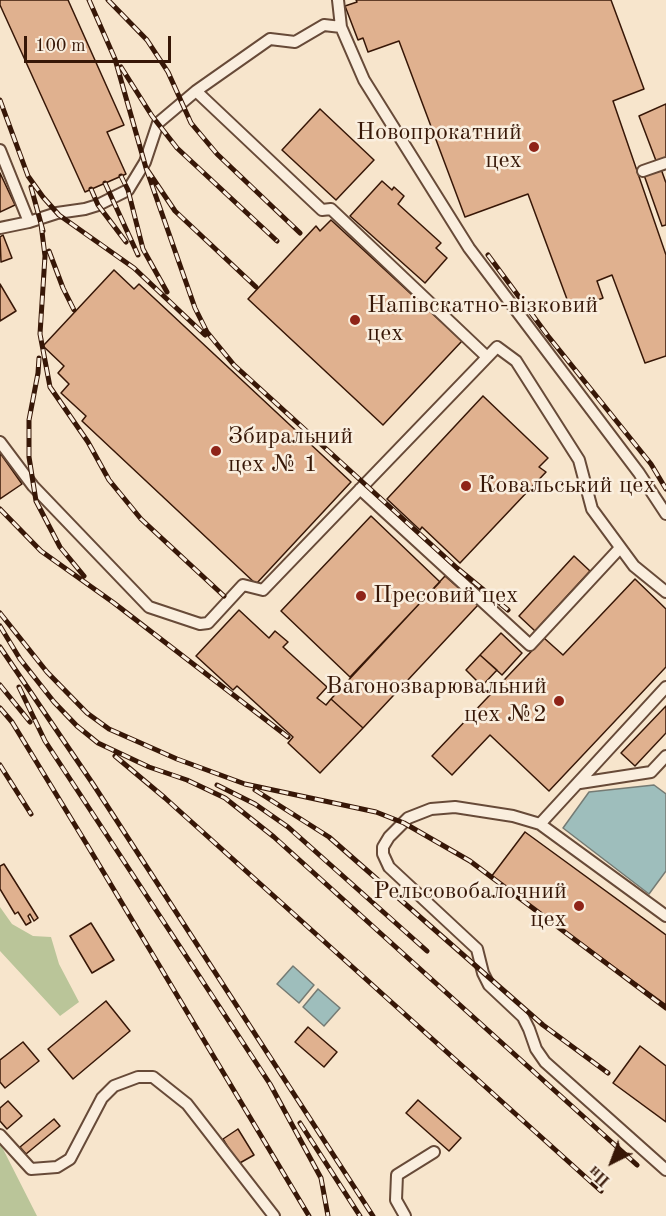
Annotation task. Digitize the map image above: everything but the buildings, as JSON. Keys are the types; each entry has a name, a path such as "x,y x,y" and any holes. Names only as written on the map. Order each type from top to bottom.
{"lane":[{"path":"338,0 340,27 364,80 469,248 639,473 666,514"},
{"path":"0,228 98,205 128,190 145,162 158,123 196,91 270,39 295,42 324,25 340,27"},
{"path":"196,91 322,210 331,208 487,357"},
{"path":"0,150 29,222"},
{"path":"643,171 666,164"},
{"path":"0,442 33,486 149,607 200,624 208,623 243,585 263,590 497,347 516,361 579,460 592,509 634,566 666,592"},
{"path":"360,489 530,645 620,548"},
{"path":"540,825 666,687"},
{"path":"580,783 651,772 666,756"},
{"path":"666,916 540,825 513,816 455,807 431,808 408,818 389,837 383,847 382,854 389,867 477,949 483,973 489,985 523,1017 530,1029 536,1048 545,1062 666,1170"},
{"path":"0,1135 31,1169 57,1167 70,1159 102,1098 114,1086 138,1077 153,1077 188,1104 274,1216"},
{"path":"405,1216 396,1200 397,1175 434,1152"}],"green space":[{"path":"0,907 12,924 33,936 51,937 59,964 79,1002 60,1016 0,951"},
{"path":"1,1145 37,1216 0,1216"}],"water":[{"path":"654,785 666,794 666,871 649,894 563,828 589,792"},
{"path":"293,966 314,985 299,1003 277,984"},
{"path":"318,989 340,1008 324,1026 303,1007"}],"railway":[{"path":"89,0 115,59 146,168 175,211 256,287"},
{"path":"108,0 147,40 168,72 191,123 217,154 300,233"},
{"path":"121,67 152,116 177,148 277,241"},
{"path":"0,100 28,176 43,197 59,215 134,268 205,335"},
{"path":"146,168 195,308 207,332 234,365 457,568 508,610"},
{"path":"121,176 128,190 143,249 167,292"},
{"path":"105,183 138,255"},
{"path":"31,187 43,231"},
{"path":"91,189 98,205 126,242"},
{"path":"41,224 45,256 40,334 50,387 88,442 109,480 141,519 224,596"},
{"path":"49,251 74,310"},
{"path":"488,255 548,336 651,464 666,489"},
{"path":"39,358 29,420 29,457 36,501 60,547 84,576"},
{"path":"0,509 41,551 114,603 288,737"},
{"path":"0,613 47,672 87,713 109,729 177,759 245,784 376,812 404,823 470,861 666,1008"},
{"path":"0,626 20,659 54,702 77,726 98,743 225,798 274,837 637,1165"},
{"path":"0,647 93,784 373,1216"},
{"path":"0,685 30,722"},
{"path":"19,687 45,741 270,1084 321,1178 328,1216"},
{"path":"0,708 12,722 89,848 309,1216"},
{"path":"115,756 165,798 601,1191"},
{"path":"0,765 31,814"},
{"path":"217,785 255,804 288,827 427,951"},
{"path":"255,790 329,837 543,1025 608,1073"},
{"path":"300,1123 360,1216"}],"place":[{"name":"Новопрокатний цех","path":"534,147"},
{"name":"Напівскатно-візковий цех","path":"355,320"},
{"name":"Збиральний цех № 1","path":"216,451"},
{"name":"Ковальський цех","path":"466,486"},
{"name":"Пресовий цех","path":"361,596"},
{"name":"Вагонозварювальний цех №2","path":"559,701"},
{"name":"Рельсовобалочний цех","path":"579,906"}]}
